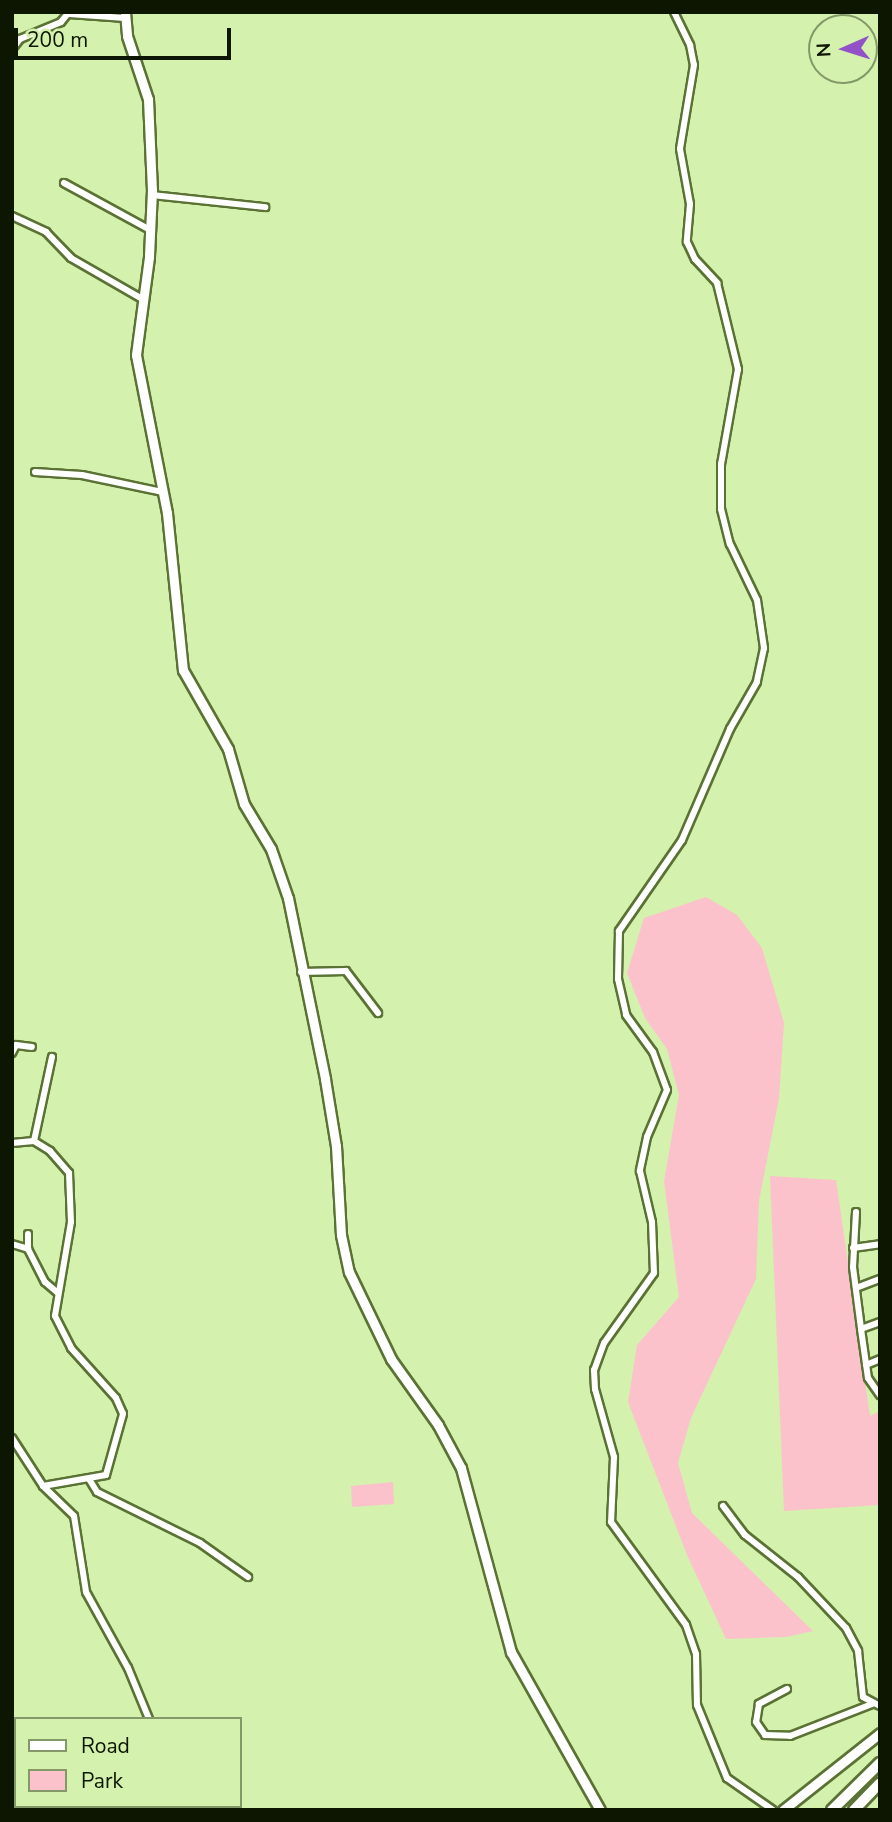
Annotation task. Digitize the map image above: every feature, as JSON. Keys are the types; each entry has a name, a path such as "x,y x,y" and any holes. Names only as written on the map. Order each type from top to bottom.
{"highway":[{"path":"832,1810 880,1763"},
{"path":"854,1810 880,1783"}],"street":[{"path":"674,12 690,45 694,65 680,149 690,204 687,242 695,259 717,283 738,369 721,464 721,509 730,544 757,600 764,648 757,682 725,739 682,840 619,932 618,979 626,1015 653,1052 667,1090 648,1137 640,1171 652,1222 654,1273 604,1343 594,1370 595,1389 614,1457 611,1522 686,1625 697,1663 697,1705 727,1778 773,1810"},
{"path":"12,49 20,38 69,13 125,15 148,99 152,195 152,231 137,366 163,492 183,670 221,736 244,804 277,864 325,1079 336,1146 341,1235 349,1272 391,1359 431,1414 461,1468 511,1652 600,1810"},
{"path":"64,183 152,231"},
{"path":"152,195 265,207"},
{"path":"12,216 46,232 71,258 144,300"},
{"path":"35,472 82,475 163,492"},
{"path":"301,972 346,971 378,1013"},
{"path":"12,1053 16,1045 32,1047"},
{"path":"34,1140 52,1057"},
{"path":"12,1143 34,1140 62,1163 72,1188 71,1222 55,1317 65,1338 116,1398 123,1414 110,1469 89,1479 43,1486"},
{"path":"856,1212 853,1248 861,1329 866,1365 880,1395"},
{"path":"28,1234 28,1250 45,1282 58,1293"},
{"path":"12,1244 28,1250"},
{"path":"853,1248 880,1244"},
{"path":"856,1288 880,1279"},
{"path":"861,1329 880,1322"},
{"path":"866,1365 880,1359"},
{"path":"12,1438 43,1486 74,1516 86,1592 128,1668 148,1717"},
{"path":"89,1479 97,1492 200,1543 248,1577"},
{"path":"723,1506 745,1535 798,1577 846,1628 858,1651 863,1697 876,1705"},
{"path":"786,1689 759,1704 756,1722 765,1735 790,1736 876,1705"},
{"path":"783,1810 880,1733"}],"green space":[{"path":"706,897 737,915 762,948 784,1023 779,1098 759,1201 756,1279 691,1418 678,1463 692,1513 813,1631 786,1637 726,1639 687,1555 628,1402 637,1345 679,1297 664,1181 679,1095 667,1049 645,1018 627,973 644,918"},
{"path":"770,1176 836,1180 870,1416 880,1411 880,1505 784,1511"},
{"path":"393,1482 394,1504 352,1507 351,1486"}]}
